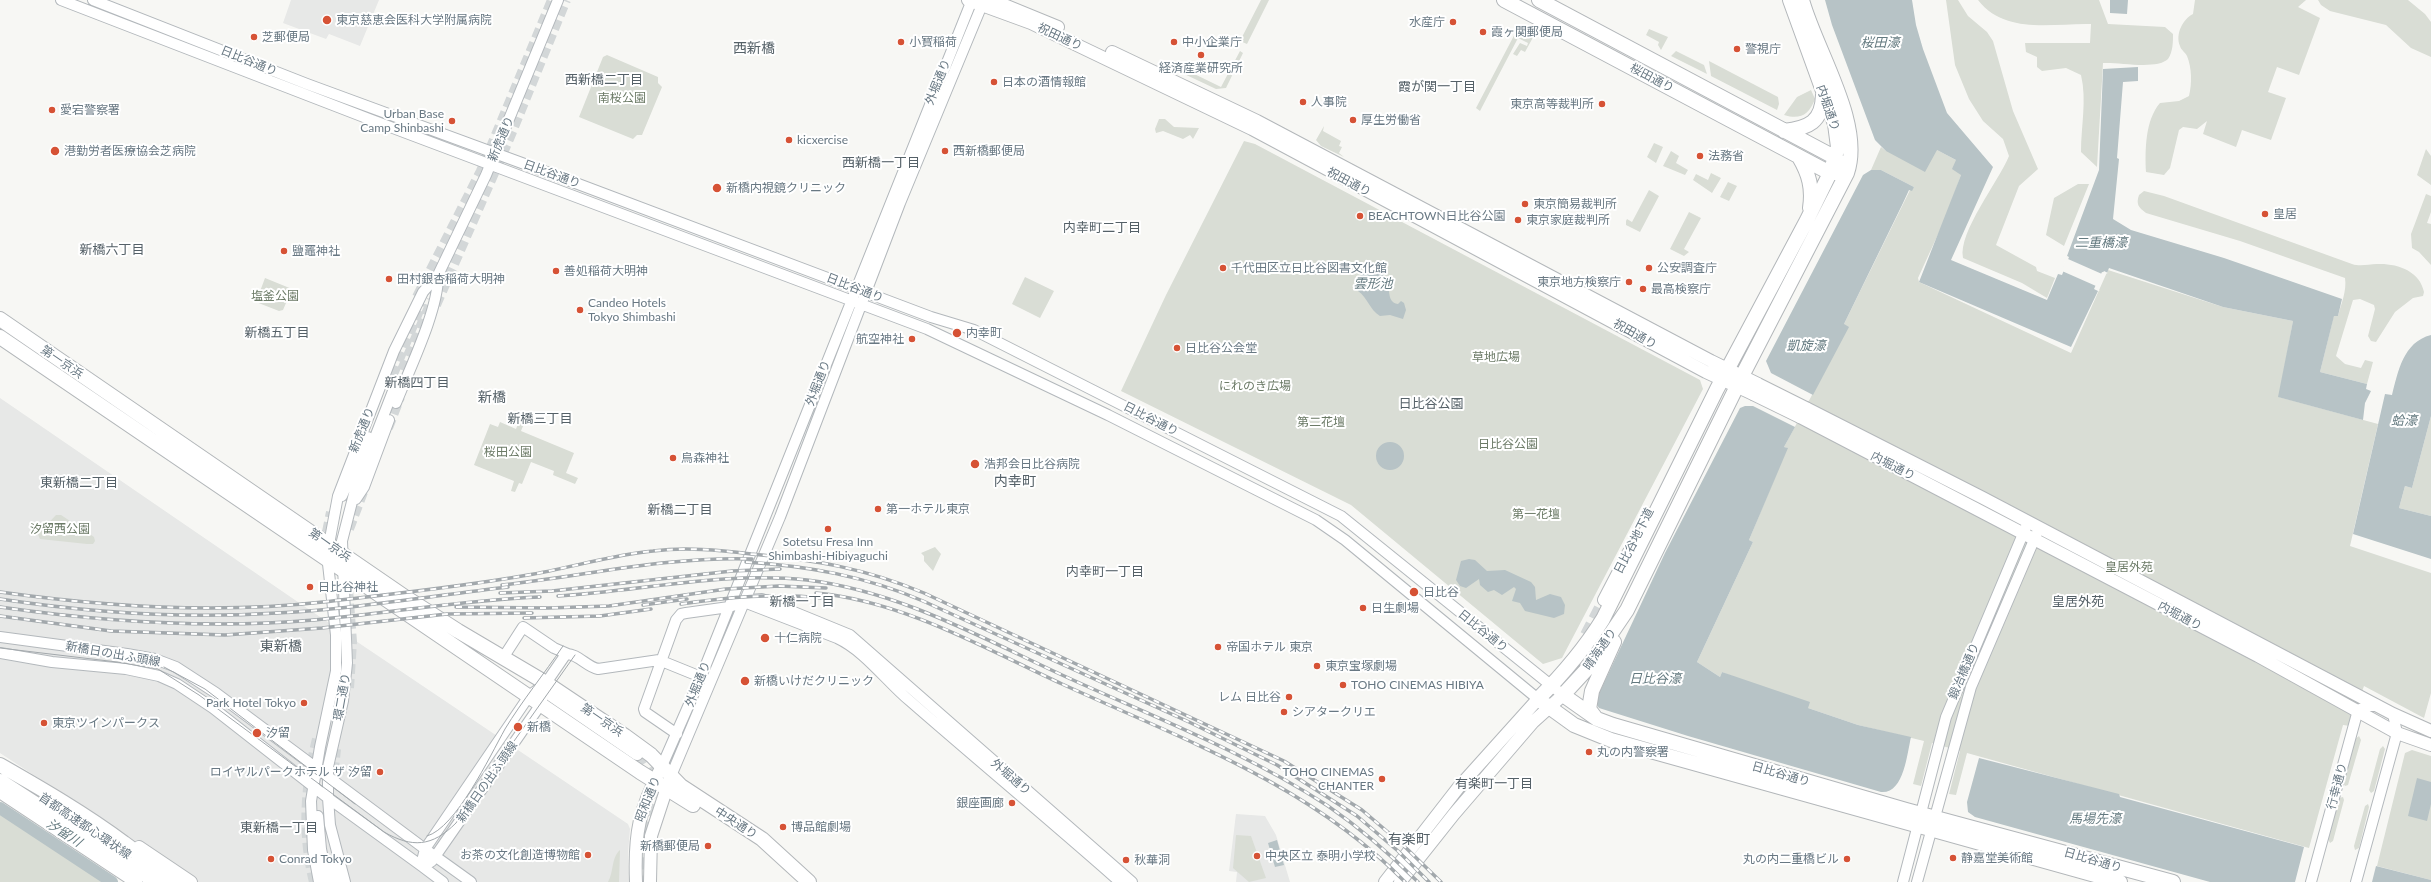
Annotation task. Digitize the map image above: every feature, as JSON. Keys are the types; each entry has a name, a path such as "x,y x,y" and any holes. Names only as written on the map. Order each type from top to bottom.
{"highway":[{"name":"桜田通り","path":"1504,0 1830,173"},
{"name":"桜田通り","path":"1539,0 1836,158"},
{"name":"内堀通り","path":"1725,375 1807,220 1830,173 1836,158 1838,147 1836,131 1824,94 1790,0"},
{"name":"内堀通り","path":"1740,381 1847,173 1851,158 1849,130 1802,0"},
{"path":"1558,29 1565,14"},
{"path":"1625,64 1633,50"},
{"path":"1652,79 1659,64"},
{"path":"1784,131 1805,128 1820,115 1823,108 1824,94"},
{"path":"1723,116 1730,102"},
{"path":"1799,157 1810,181 1812,196 1807,220"},
{"path":"1836,158 1847,173"},
{"path":"1830,173 1847,173"},
{"name":"第一京浜","path":"0,319 444,623 546,683 645,750 666,771"},
{"name":"第一京浜","path":"0,337 657,783"},
{"name":"晴海通り","path":"1544,703 1551,686 1589,641 1603,619 1725,375"},
{"name":"晴海通り","path":"1563,696 1588,669 1627,610 1740,381"},
{"path":"1597,719 1588,709 1590,697 1627,610"},
{"name":"日比谷通り","path":"1563,696 1597,719 1736,761 2120,882"},
{"name":"日比谷通り","path":"1544,703 1574,725 1611,740 2173,882"},
{"path":"0,765 42,789 153,882"},
{"name":"首都高速都心環状線","path":"0,769 114,849 156,882"},
{"name":"中央通り","path":"666,771 687,791 762,839 809,882"},
{"name":"首都高速都心環状線","path":"0,781 170,882"},
{"name":"中央通り","path":"657,783 759,846 800,882"},
{"path":"0,785 114,849 152,868 174,882"}],"main road":[{"name":"日比谷通り","path":"61,0 927,329 1108,415 1316,520 1345,540 1544,703"},
{"name":"日比谷通り","path":"93,0 307,84 931,317 974,330 1341,516 1563,696"},
{"name":"新虎通り","path":"331,526 346,472 391,359 418,300 428,284 438,275 491,164 558,0"},
{"name":"外堀通り","path":"666,771 677,734 729,607 855,288 978,1"},
{"name":"外堀通り","path":"666,771 744,602 814,430 978,1"},
{"name":"祝田通り","path":"978,1 1044,30 1246,126 1725,375 1740,381"},
{"name":"新虎通り","path":"349,511 364,487 433,308 438,288 438,275"},
{"name":"内堀通り","path":"1740,381 2032,533 2358,710 2397,733 2431,745"},
{"path":"331,526 390,390 349,511"},
{"name":"内堀通り","path":"1803,413 2028,522 2032,533 2392,714 2431,731"},
{"name":"日比谷地下道","path":"1604,600 1657,497 1670,487"},
{"name":"環二通り","path":"345,882 330,825 328,776 333,741 344,697 347,663 347,609 342,553 343,534 349,511"},
{"name":"環二通り","path":"319,882 311,829 311,801 316,767 333,688 337,657 328,560 328,543 331,526"},
{"name":"鍛冶橋通り","path":"1927,821 1946,717 2032,533"},
{"name":"鍛冶橋通り","path":"1927,821 1971,687 2032,533"},
{"name":"外堀通り","path":"744,602 756,599 769,601 841,630 856,639 922,700 1132,882"},
{"name":"外堀通り","path":"744,602 850,645 908,700 983,766 1120,882"},
{"path":"677,734 644,711 672,626 681,614 729,607 744,602"},
{"path":"503,658 523,627 554,648 593,668 661,661 701,677"},
{"name":"新橋日の出ふ頭線","path":"0,637 128,654 154,659 176,667 216,692 425,849 529,696 546,683"},
{"name":"新橋日の出ふ頭線","path":"0,653 52,662 126,669 159,676 177,684 212,708 314,788 422,866 436,856 541,704 546,683"},
{"path":"568,654 546,683 551,695 637,754"},
{"name":"晴海通り","path":"1385,882 1458,788 1544,703 1563,696"},
{"name":"晴海通り","path":"1400,882 1454,814 1533,722 1544,703"},
{"path":"2358,710 2368,706 2378,706"},
{"name":"行幸通り","path":"2311,882 2358,710"},
{"path":"2356,882 2397,733 2392,714"},
{"path":"321,742 326,746 333,741"},
{"path":"0,758 191,882"},
{"name":"昭和通り","path":"636,882 634,848 637,826 657,783 666,771"},
{"name":"昭和通り","path":"650,882 652,836 657,783"},
{"path":"314,788 321,849 328,882"},
{"path":"0,792 136,882"},
{"path":"1903,882 1927,821"},
{"path":"1917,882 1927,821"},
{"path":"330,825 338,882"},
{"path":"443,882 422,866 425,849 471,882"}],"shaded area":[{"name":"東京慈恵会医科大学附属病院","path":"291,0 379,0 360,46 329,34 326,39 283,23"},
{"path":"0,398 295,600 628,824 630,829 628,853 629,882 197,882 0,753"},
{"name":"中央区立 泰明小学校","path":"1236,814 1265,816 1276,835 1290,882 1236,882 1237,872 1229,871"}],"green space":[{"path":"1261,0 1269,0 1247,44 1240,41"},
{"path":"1946,0 1958,0 1968,16 1987,32 1993,41 2013,111 2038,169 2019,186 1996,245 2036,267 2037,271 2055,278 2047,298 2022,283 1963,258 1963,247 1973,221 2009,156 2003,139 1983,121 1969,99 1955,65"},
{"path":"1978,0 2099,0 2108,24 2165,27 2173,34 2171,53 2168,59 2163,62 2147,65 2103,63 2097,167 2081,152 2084,94 2081,75 2066,68 2042,71 2037,67 2037,57 2026,52 2025,43 2090,43 2091,24 2030,25 2015,23 1989,11"},
{"path":"2195,0 2306,0 2298,7 2320,18 2299,75 2277,67 2268,92 2286,98 2271,140 2242,130 2236,147 2203,134 2207,121 2197,129 2183,127 2179,130 2170,168 2164,175 2146,172 2147,136 2151,118 2155,110 2160,103 2179,101 2189,96 2191,71 2187,56 2179,41 2179,32 2186,19 2193,14"},
{"path":"2318,0 2408,0 2425,14 2431,22 2431,57 2411,48 2386,25 2330,11 2321,5"},
{"path":"1519,26 1525,26 1524,29 1528,31 1530,28 1536,32 1525,52 1521,50 1517,56 1513,54 1520,43 1527,46 1528,43 1518,38 1480,111 1476,108"},
{"path":"1649,29 1668,37 1661,50 1658,45 1659,42 1646,35"},
{"path":"1240,51 1243,53 1226,88 1216,89 1180,72 1182,68 1221,87"},
{"path":"1676,51 1704,65 1707,74 1671,56"},
{"name":"南桜公園","path":"607,55 658,77 658,83 662,87 642,135 637,135 633,139 579,117 603,57"},
{"path":"1709,61 1778,97 1779,104 1777,110 1711,76"},
{"path":"1811,90 1815,99 1807,112 1803,115 1795,117 1784,115 1797,97"},
{"path":"1159,119 1165,119 1174,127 1199,128 1193,139 1190,135 1183,139 1163,131 1156,133 1155,129"},
{"path":"1324,126 1323,131 1341,141 1339,146 1342,147 1339,153 1344,157 1321,146 1316,140"},
{"name":"日比谷公園","path":"1244,141 1255,144 1700,380 1703,389 1562,658 1543,664 1351,505 1121,391 1166,295"},
{"path":"1654,143 1663,147 1656,163 1647,157"},
{"name":"皇居外苑","path":"1881,147 1886,151 1937,150 1956,160 1961,175 1945,219 1918,278 1919,282 2071,353 2108,270 2223,307 2293,321 2279,397 2378,424 2350,546 2431,573 2431,693 2424,718 2364,686 2350,726 2343,725 2309,848 1967,753 1956,795 1949,794 1960,751 1932,743 1921,786 1913,784 1924,741 1858,725 1808,708 1722,672 1720,677 1697,662 1753,542 1749,540 1787,448 1784,447 1826,369 1844,324 1910,190 1914,187 1881,170 1871,170"},
{"path":"2426,149 2431,156 2431,185 2417,175"},
{"path":"1671,151 1679,156 1676,163 1688,170 1685,175 1663,166"},
{"path":"1711,173 1721,178 1712,193 1693,180 1696,174 1708,180"},
{"path":"1728,182 1737,186 1729,201 1720,197"},
{"path":"2078,184 2089,184 2064,246 2046,235 2054,198"},
{"path":"1649,190 1659,196 1640,232 1626,225 1626,221 1627,219 1632,222"},
{"path":"2144,191 2164,196 2355,265 2385,264 2400,267 2413,274 2418,279 2422,285 2424,292 2423,296 2413,298 2395,312 2376,342 2371,341 2368,336 2375,309 2374,305 2360,299 2353,300 2336,356 2345,364 2361,368 2365,360 2373,362 2367,384 2320,372 2334,315 2338,316 2345,288 2345,278 2240,241 2146,213 2139,207 2138,203 2139,195"},
{"path":"2426,194 2431,196 2431,212 2427,223 2431,224 2431,265 2419,252 2412,248 2411,234"},
{"path":"1689,212 1701,218 1684,249 1689,252 1684,256 1670,249"},
{"path":"1025,277 1054,291 1040,318 1012,304"},
{"name":"塩釜公園","path":"265,278 292,289 283,310 279,311 256,302"},
{"path":"2431,416 2431,516 2399,508 2405,486 2412,488"},
{"name":"桜田公園","path":"520,419 525,421 521,431 574,453 566,473 578,478 575,484 553,475 554,471 531,462 522,484 519,483 515,492 511,491 514,481 474,465 490,424 498,427 500,422 516,429"},
{"name":"汐留西公園","path":"56,515 61,515 94,537 95,541 93,544 40,539 38,534"},
{"path":"935,547 941,554 933,571 924,561 924,556 921,553"},
{"path":"2359,736 2361,740 2348,785 2345,786 2343,783 2355,739"},
{"path":"2383,746 2385,749 2374,791 2371,793 2369,790 2380,749"},
{"path":"2412,750 2431,756 2431,880 2377,866 2405,753"},
{"path":"2343,797 2344,800 2333,841 2330,843 2328,839 2339,798"},
{"path":"2368,804 2369,807 2359,848 2355,850 2354,846 2365,806"},
{"path":"0,810 110,882 0,882"},
{"path":"1236,835 1251,836 1266,878 1249,882 1233,868"},
{"path":"620,850 619,882 608,882 615,857"}],"water":[{"path":"1825,0 1912,0 1916,25 1923,49 1947,113 1993,167 1951,260 2047,300 2058,274 2062,275 2069,257 2067,256 2099,170 2103,69 2138,67 2138,81 2123,82 2117,158 2119,159 2113,219 2131,230 2224,258 2342,299 2338,316 2334,316 2320,372 2367,384 2366,389 2371,391 2365,403 2363,420 2278,397 2293,321 2223,307 2109,268 2107,273 2102,272 2094,289 2098,291 2071,347 1919,282 1961,175 1952,169 1956,160 1937,150 1925,172 1886,151 1875,140 1832,25"},
{"path":"2110,0 2128,0 2127,14 2110,13"},
{"name":"凱旋濠","path":"1871,170 1881,170 1914,187 1912,191 1909,190 1844,324 1849,327 1813,395 1771,373 1766,361 1863,175"},
{"name":"雲形池","path":"1367,265 1379,271 1385,277 1391,300 1398,304 1401,301 1404,303 1406,310 1403,319 1390,315 1380,316 1373,310 1358,291 1356,283"},
{"name":"蛤濠","path":"2431,335 2431,416 2412,488 2405,486 2399,508 2431,516 2431,559 2353,534 2385,394 2392,395 2403,359 2408,351 2414,344"},
{"name":"日比谷濠","path":"1745,406 1753,406 1795,427 1784,447 1788,448 1749,540 1753,542 1697,662 1720,677 1722,672 1810,702 1808,708 1858,725 1911,737 1906,762 1900,780 1895,787 1889,791 1881,792 1688,736 1599,708 1595,702 1665,553 1740,408"},
{"path":"1390,442 1400,446 1404,456 1400,466 1390,470 1380,466 1376,456 1380,446"},
{"path":"1469,559 1475,560 1487,571 1505,570 1531,582 1535,587 1536,600 1550,594 1561,597 1565,605 1564,614 1554,618 1525,611 1520,603 1512,601 1516,589 1514,587 1502,595 1494,590 1488,592 1480,585 1479,579 1466,588 1460,586 1456,580 1461,561"},
{"name":"馬場先濠","path":"1979,758 2119,794 2120,797 2304,847 2295,882 2210,882 1975,817 1968,812 1967,802"},
{"path":"2417,778 2431,782 2431,804 2427,821 2408,816"},
{"path":"1277,840 1284,865 1275,867 1268,843"},
{"path":"2376,866 2431,880 2431,882 2372,882"}],"pier":[{"path":"2065,255 2068,259 2102,274 2104,271 2108,273 2104,274 2097,288 2100,291 2095,289 2096,286 2062,271 2061,273 2057,272 2061,271 2067,258"}],"waterway":[{"name":"汐留川","path":"0,808 112,882"}],"tunnel":[{"path":"417,297 481,171 552,0"},
{"path":"436,305 509,139 566,0"},
{"path":"402,370 432,300"},
{"path":"387,389 422,303"},
{"path":"388,428 400,397"},
{"path":"349,529 363,492"},
{"path":"324,547 331,512"},
{"path":"348,589 352,642 349,688"},
{"path":"1586,635 1604,600"},
{"path":"314,882 310,864 306,810 310,775 317,739"},
{"path":"332,787 336,749"},
{"path":"637,754 645,764 650,775 652,787 652,800 644,851 645,882"}],"tram line":[{"path":"427,836 438,830 449,820 460,806 481,773 505,729 563,646"},
{"path":"0,648 117,662 158,669 199,695 384,832 404,841 413,843 430,841 439,837 456,823 575,655"},
{"path":"164,667 205,689 355,804"}],"railway":[{"path":"0,592 81,602 121,605 242,608 323,602 451,587 544,572 622,555 665,550 690,549 726,551 797,559 839,566 881,577 924,593 1284,761 1362,810 1403,845 1441,882"},
{"path":"502,585 658,564 721,559 752,559"},
{"path":"746,562 792,566 836,574 901,592 1189,722 1277,765 1357,816 1398,851 1429,882"},
{"path":"500,593 552,591 732,571 780,569"},
{"path":"558,596 745,578 807,580 874,594 938,617 1198,736 1264,769 1297,787 1340,814 1397,861 1418,882"},
{"path":"456,607 548,608 609,606 726,589 779,586 826,588"},
{"path":"0,599 69,608 138,614 242,615 335,609 508,587"},
{"path":"816,593 848,598 880,606 912,616 942,628 973,641 1062,684 1153,724 1243,767 1287,791 1329,818 1368,848 1405,882"},
{"path":"681,604 752,596 822,598"},
{"path":"0,607 78,617 117,620 196,624 235,624 314,620 483,601 540,597"},
{"path":"643,605 687,599"},
{"path":"524,618 600,616 651,609"},
{"path":"0,616 111,631 225,635 322,628 447,614 532,613"}],"place":[{"name":"東京慈恵会医科大学附属病院","path":"327,20"},
{"name":"水産庁","path":"1453,22"},
{"name":"霞ヶ関郵便局","path":"1483,32"},
{"name":"芝郵便局","path":"254,37"},
{"name":"小寳稲荷","path":"901,42"},
{"name":"中小企業庁","path":"1174,42"},
{"name":"警視庁","path":"1737,49"},
{"name":"経済産業研究所","path":"1201,55"},
{"name":"日本の酒情報館","path":"994,82"},
{"name":"人事院","path":"1303,102"},
{"name":"東京高等裁判所","path":"1602,104"},
{"name":"愛宕警察署","path":"52,110"},
{"name":"厚生労働省","path":"1353,120"},
{"name":"Urban Base Camp Shinbashi","path":"452,121"},
{"name":"kicxercise","path":"789,140"},
{"name":"港勤労者医療協会芝病院","path":"55,151"},
{"name":"西新橋郵便局","path":"945,151"},
{"name":"法務省","path":"1700,156"},
{"name":"新橋内視鏡クリニック","path":"717,188"},
{"name":"東京簡易裁判所","path":"1525,204"},
{"name":"皇居","path":"2265,214"},
{"name":"BEACHTOWN日比谷公園","path":"1360,216"},
{"name":"東京家庭裁判所","path":"1518,220"},
{"name":"鹽竈神社","path":"284,251"},
{"name":"千代田区立日比谷図書文化館","path":"1223,268"},
{"name":"公安調査庁","path":"1649,268"},
{"name":"善処稲荷大明神","path":"556,271"},
{"name":"田村銀杏稲荷大明神","path":"389,279"},
{"name":"東京地方検察庁","path":"1629,282"},
{"name":"最高検察庁","path":"1643,289"},
{"name":"Candeo Hotels Tokyo Shimbashi","path":"580,310"},
{"name":"内幸町","path":"957,333"},
{"name":"航空神社","path":"912,339"},
{"name":"日比谷公会堂","path":"1177,348"},
{"name":"烏森神社","path":"673,458"},
{"name":"浩邦会日比谷病院","path":"975,464"},
{"name":"第一ホテル東京","path":"878,509"},
{"name":"Sotetsu Fresa Inn Shimbashi-Hibiyaguchi","path":"828,529"},
{"name":"日比谷神社","path":"310,587"},
{"name":"日比谷","path":"1414,592"},
{"name":"日生劇場","path":"1363,608"},
{"name":"十仁病院","path":"765,638"},
{"name":"帝国ホテル 東京","path":"1218,647"},
{"name":"東京宝塚劇場","path":"1317,666"},
{"name":"新橋いけだクリニック","path":"745,681"},
{"name":"TOHO CINEMAS HIBIYA","path":"1343,685"},
{"name":"レム 日比谷","path":"1289,697"},
{"name":"Park Hotel Tokyo","path":"304,703"},
{"name":"シアタークリエ","path":"1284,712"},
{"name":"東京ツインパークス","path":"44,723"},
{"name":"新橋","path":"518,727"},
{"name":"汐留","path":"257,733"},
{"name":"丸の内警察署","path":"1589,752"},
{"name":"ロイヤルパークホテル ザ 汐留","path":"380,772"},
{"name":"TOHO CINEMAS CHANTER","path":"1382,779"},
{"name":"銀座画廊","path":"1012,803"},
{"name":"博品館劇場","path":"783,827"},
{"name":"新橋郵便局","path":"708,846"},
{"name":"お茶の文化創造博物館","path":"588,855"},
{"name":"中央区立 泰明小学校","path":"1257,856"},
{"name":"静嘉堂美術館","path":"1953,858"},
{"name":"Conrad Tokyo","path":"271,859"},
{"name":"丸の内二重橋ビル","path":"1847,859"},
{"name":"秋華洞","path":"1126,860"}],"district":[{"name":"西新橋","path":"754,48"},
{"name":"西新橋二丁目","path":"604,80"},
{"name":"霞が関一丁目","path":"1437,87"},
{"name":"西新橋一丁目","path":"881,163"},
{"name":"内幸町二丁目","path":"1102,228"},
{"name":"新橋六丁目","path":"112,250"},
{"name":"新橋五丁目","path":"277,333"},
{"name":"新橋四丁目","path":"417,383"},
{"name":"新橋","path":"492,397"},
{"name":"日比谷公園","path":"1431,404"},
{"name":"新橋三丁目","path":"540,419"},
{"name":"内幸町","path":"1015,481"},
{"name":"東新橋二丁目","path":"79,483"},
{"name":"新橋二丁目","path":"680,510"},
{"name":"内幸町一丁目","path":"1105,572"},
{"name":"新橋一丁目","path":"802,602"},
{"name":"皇居外苑","path":"2078,602"},
{"name":"東新橋","path":"281,646"},
{"name":"有楽町一丁目","path":"1494,784"},
{"name":"東新橋一丁目","path":"279,828"},
{"name":"有楽町","path":"1409,839"}],"water label":[{"name":"桜田濠","path":"1880,43"},
{"name":"二重橋濠","path":"2101,243"}],"park label":[{"name":"草地広場","path":"1496,357"},
{"name":"にれのき広場","path":"1255,386"},
{"name":"第二花壇","path":"1321,422"},
{"name":"第一花壇","path":"1536,514"}]}
